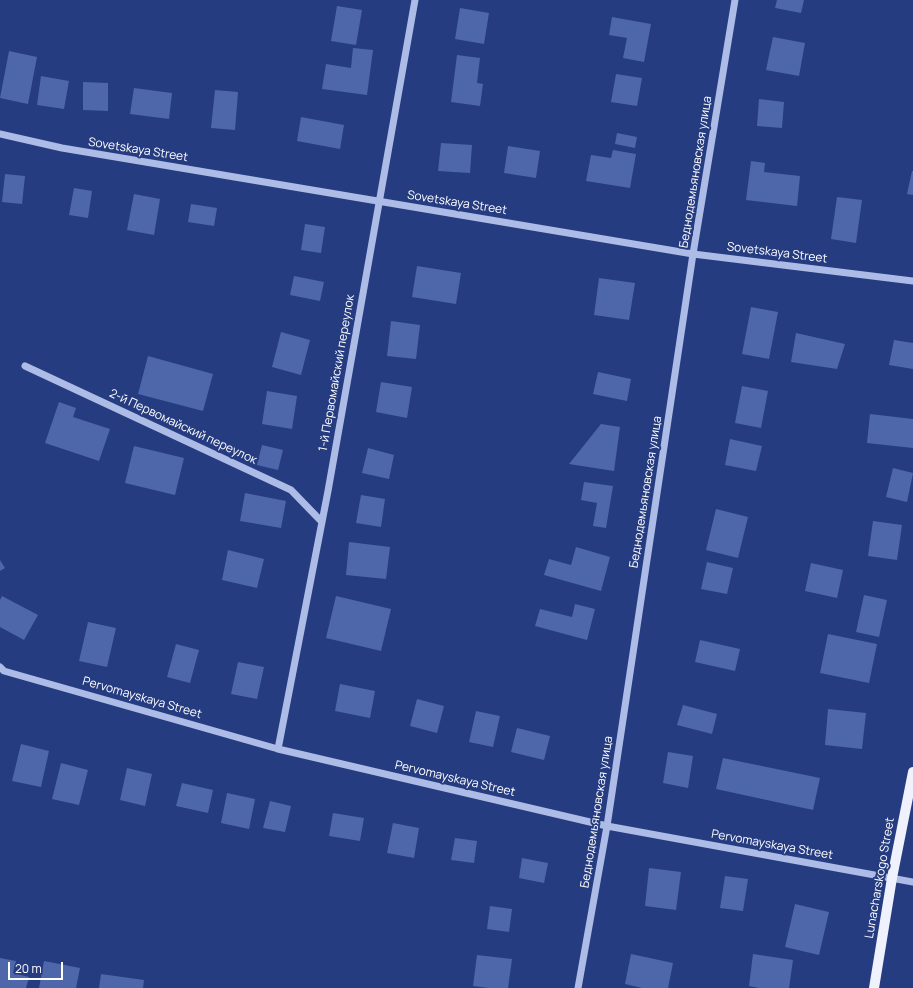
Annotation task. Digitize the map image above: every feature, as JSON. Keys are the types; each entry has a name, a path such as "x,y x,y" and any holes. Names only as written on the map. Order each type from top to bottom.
{"main road":[{"name":"Lunacharskogo Street","path":"874,988 892,878 913,772"}],"street":[{"name":"1-й Первомайский переулок","path":"278,749 322,522 415,0"},
{"name":"Беднодемьяновская улица","path":"578,988 607,826 693,254 735,0"},
{"name":"Sovetskaya Street","path":"0,134 62,148 693,254 913,281"},
{"name":"2-й Первомайский переулок","path":"25,366 291,490 322,522"},
{"name":"Pervomayskaya Street","path":"0,667 4,671 278,749 607,826 913,882"}],"building":[{"path":"777,0 804,0 801,13 775,8"},
{"path":"337,6 362,10 356,45 331,41"},
{"path":"460,8 489,13 484,44 455,39"},
{"path":"612,17 651,24 644,62 623,58 627,38 609,35"},
{"path":"773,37 805,43 799,76 766,70"},
{"path":"353,48 373,50 367,95 322,89 326,64 351,68"},
{"path":"9,51 37,57 28,104 0,98"},
{"path":"457,55 480,58 477,83 483,84 480,106 451,102"},
{"path":"616,74 642,78 637,106 611,102"},
{"path":"41,76 69,81 64,109 37,105"},
{"path":"83,82 108,83 108,111 83,110"},
{"path":"134,88 172,93 169,119 130,114"},
{"path":"215,90 238,92 235,130 211,128"},
{"path":"759,99 784,102 782,128 757,126"},
{"path":"301,117 344,125 340,149 297,141"},
{"path":"617,133 637,137 635,148 615,144"},
{"path":"441,143 472,145 470,173 438,171"},
{"path":"508,146 540,151 536,178 504,173"},
{"path":"613,150 636,154 630,188 586,181 591,155 611,158"},
{"path":"751,161 765,163 764,172 800,176 797,206 746,200"},
{"path":"913,171 913,195 907,194"},
{"path":"5,174 25,176 22,204 2,202"},
{"path":"74,188 92,191 88,218 69,215"},
{"path":"134,194 160,199 154,235 127,230"},
{"path":"837,197 862,200 856,243 831,239"},
{"path":"191,204 217,208 214,226 188,222"},
{"path":"305,224 325,227 321,253 301,250"},
{"path":"417,266 461,273 456,304 412,297"},
{"path":"294,276 324,282 320,301 290,295"},
{"path":"599,278 635,283 629,320 594,315"},
{"path":"751,307 778,312 769,359 742,354"},
{"path":"391,321 420,325 416,359 387,356"},
{"path":"281,332 310,340 301,375 272,367"},
{"path":"796,333 845,344 837,369 791,362"},
{"path":"894,340 913,343 913,369 889,365"},
{"path":"148,356 213,374 203,411 138,394"},
{"path":"598,372 631,379 627,401 593,394"},
{"path":"381,382 412,387 407,418 376,412"},
{"path":"742,386 768,391 761,428 735,423"},
{"path":"267,391 297,396 292,429 262,424"},
{"path":"59,402 76,408 73,417 110,429 99,461 45,443"},
{"path":"870,414 913,419 913,448 867,443"},
{"path":"601,424 620,427 614,471 569,464"},
{"path":"730,439 762,446 756,471 725,465"},
{"path":"262,445 283,450 278,470 257,465"},
{"path":"134,446 184,458 175,495 125,483"},
{"path":"368,448 394,455 389,479 362,473"},
{"path":"893,468 913,473 907,502 886,497"},
{"path":"584,482 613,486 606,528 593,526 597,503 581,500"},
{"path":"245,493 286,501 281,528 240,521"},
{"path":"361,495 385,499 381,527 356,523"},
{"path":"716,509 748,517 738,558 706,550"},
{"path":"873,521 902,525 897,560 868,556"},
{"path":"349,542 390,547 386,579 346,575"},
{"path":"576,547 610,557 601,591 544,575 549,559 571,565"},
{"path":"228,550 264,559 257,588 222,580"},
{"path":"0,560 5,568 0,571"},
{"path":"707,562 733,568 727,594 701,589"},
{"path":"811,563 843,570 837,598 805,591"},
{"path":"864,595 887,600 879,637 856,632"},
{"path":"2,596 38,615 24,640 0,627 0,600"},
{"path":"336,596 391,609 381,651 326,638"},
{"path":"575,604 595,609 587,640 535,626 540,609 572,617"},
{"path":"88,622 116,628 107,667 79,661"},
{"path":"828,634 877,644 869,683 820,673"},
{"path":"700,640 740,649 735,671 695,662"},
{"path":"176,644 199,650 190,683 167,677"},
{"path":"238,662 264,667 257,699 231,694"},
{"path":"340,684 375,691 370,718 335,711"},
{"path":"417,699 444,706 437,733 410,726"},
{"path":"683,705 717,714 712,734 677,725"},
{"path":"828,709 866,713 862,749 825,745"},
{"path":"476,711 500,716 493,747 469,742"},
{"path":"517,728 550,736 544,760 511,752"},
{"path":"21,744 49,751 41,787 12,781"},
{"path":"668,752 693,756 688,788 663,783"},
{"path":"723,758 820,778 813,810 716,789"},
{"path":"61,763 88,770 79,805 52,799"},
{"path":"127,768 152,774 145,806 120,800"},
{"path":"182,783 213,790 208,813 176,806"},
{"path":"227,793 255,799 249,829 221,823"},
{"path":"270,801 291,806 285,832 263,828"},
{"path":"333,813 364,818 360,841 329,836"},
{"path":"393,823 419,828 414,858 387,853"},
{"path":"455,838 477,841 474,863 451,860"},
{"path":"522,858 548,863 544,883 519,878"},
{"path":"649,868 681,872 676,910 645,906"},
{"path":"725,876 748,879 743,911 720,908"},
{"path":"795,904 829,912 819,955 785,947"},
{"path":"490,906 512,909 509,932 487,929"},
{"path":"631,954 673,963 668,988 642,988 625,984"},
{"path":"753,954 793,960 789,988 759,988 749,986"},
{"path":"477,955 512,959 508,988 473,986"},
{"path":"0,958 16,961 13,973 29,977 26,988 0,988"},
{"path":"44,961 80,968 76,988 39,988"},
{"path":"101,974 144,980 143,988 99,988"}]}
